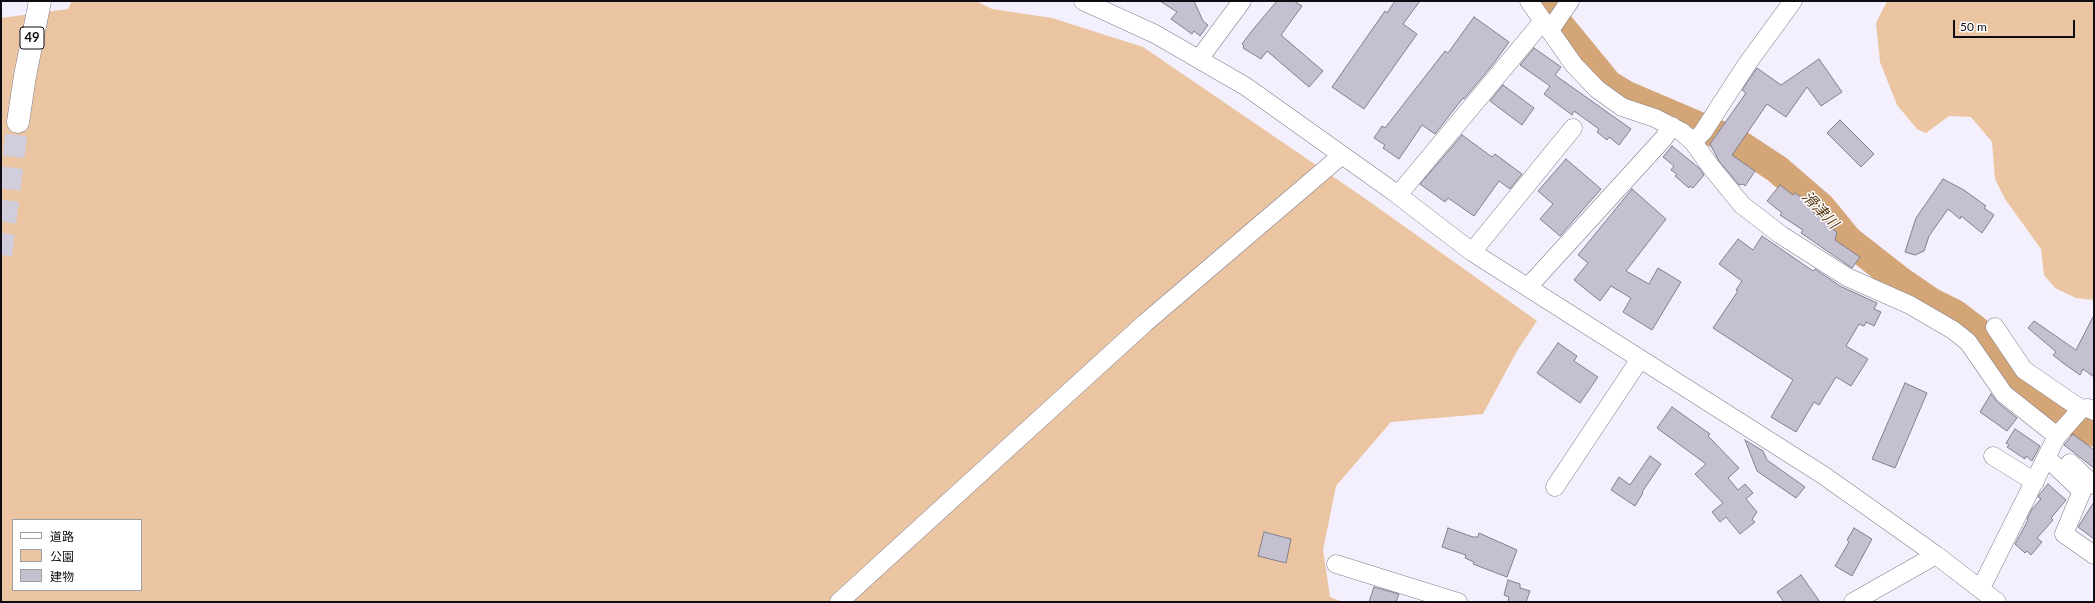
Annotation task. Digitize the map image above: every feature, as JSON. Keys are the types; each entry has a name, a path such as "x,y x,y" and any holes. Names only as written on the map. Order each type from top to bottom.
{"highway":[{"name":"49","path":"18,122 24,76 40,1"}],"street":[{"path":"1083,1 1155,34 1245,86 1342,155 1472,252 1823,475 1936,555 1998,602"},
{"path":"1199,59 1242,1"},
{"path":"1529,1 1574,65 1597,89 1612,101 1672,126 1693,142 1711,167 1748,210 1781,234 1847,277 1910,305 1953,330 1968,342 2004,394 2054,442 2094,485"},
{"path":"1398,196 1547,25 1570,1"},
{"path":"1693,142 1702,132 1747,64 1793,1"},
{"path":"1528,287 1663,139 1672,126"},
{"path":"1472,252 1573,128"},
{"path":"839,602 1146,323 1342,155"},
{"path":"1981,588 2054,442 2088,411 2024,370 1995,327"},
{"path":"1555,487 1640,359"},
{"path":"2054,442 2082,491 2064,534 2094,555"},
{"path":"1993,456 2035,482"},
{"path":"1853,602 1936,555"},
{"path":"1336,564 1458,602"}],"green space":[{"path":"72,1 976,1 992,9 1052,18 1143,47 1363,197 1537,321 1517,351 1483,414 1391,422 1336,486 1323,550 1330,597 1343,602 1,602 1,18 68,9"},
{"path":"1887,1 2094,1 2094,300 2076,298 2055,288 2044,275 2041,249 2005,199 1995,179 1992,142 1971,117 1949,116 1926,133 1917,129 1897,105 1880,62 1876,23"}],"building":[{"path":"1160,1 1194,1 1203,21 1208,25 1200,36 1194,31 1192,34 1171,19 1177,12"},
{"path":"1277,1 1294,1 1302,6 1281,35 1323,71 1309,87 1267,51 1261,59 1243,48 1244,46 1242,44"},
{"path":"1395,1 1420,1 1403,24 1417,34 1364,109 1332,87 1385,11 1387,13"},
{"path":"1474,17 1509,42 1494,63 1464,99 1463,98 1435,134 1422,125 1399,159 1383,148 1385,145 1374,138 1382,126 1385,128 1445,51 1448,53"},
{"path":"1534,48 1561,67 1555,75 1631,129 1619,145 1609,137 1607,140 1597,132 1599,129 1574,111 1572,115 1544,94 1550,86 1520,65"},
{"path":"1819,59 1842,92 1821,106 1807,87 1786,117 1767,104 1732,155 1755,171 1745,186 1743,184 1739,185 1719,161 1710,144 1746,93 1742,90 1757,68 1781,85"},
{"path":"1503,85 1534,108 1522,125 1490,101"},
{"path":"1840,120 1874,154 1861,167 1827,133"},
{"path":"1462,135 1492,157 1495,154 1522,174 1510,189 1499,181 1474,216 1448,198 1445,202 1420,184"},
{"path":"1672,146 1699,168 1704,175 1693,188 1690,186 1689,188 1675,176 1677,174 1671,170 1674,166 1663,157"},
{"path":"1566,159 1601,189 1560,236 1540,219 1553,204 1538,191"},
{"path":"1943,179 1964,190 1986,206 1984,208 1994,215 1982,233 1961,216 1960,219 1948,209 1929,236 1924,251 1915,255 1905,252 1916,218"},
{"path":"1780,185 1793,195 1795,193 1810,203 1808,206 1815,211 1814,213 1837,232 1835,240 1860,257 1852,268 1801,233 1803,230 1780,215 1782,213 1767,201"},
{"path":"1632,189 1666,219 1626,271 1649,284 1658,268 1681,282 1652,330 1623,312 1631,298 1611,286 1600,301 1574,280 1588,263 1578,255"},
{"path":"1762,236 1813,271 1815,269 1840,286 1877,303 1874,309 1881,312 1874,326 1866,322 1864,326 1859,324 1846,346 1868,359 1851,386 1836,377 1819,405 1814,402 1796,432 1771,417 1793,380 1713,328 1738,291 1736,290 1742,281 1719,264 1738,239 1753,250"},
{"path":"2094,315 2094,377 2083,369 2080,375 2063,363 2053,355 2056,352 2054,350 2028,328 2034,321 2076,350"},
{"path":"1558,343 1577,356 1574,361 1598,377 1580,403 1537,373"},
{"path":"1905,383 1927,393 1895,468 1872,459"},
{"path":"1991,394 1997,402 2017,418 2007,431 1980,412"},
{"path":"1672,407 1710,434 1708,436 1739,468 1728,478 1738,490 1745,484 1753,493 1746,499 1757,512 1752,519 1755,522 1740,534 1726,517 1720,522 1712,512 1723,503 1695,474 1706,464 1657,428"},
{"path":"2015,429 2040,446 2032,461 2026,456 2025,459 2007,447 2009,445 2006,443"},
{"path":"2073,434 2094,450 2094,468 2064,445"},
{"path":"1745,440 1763,451 1767,460 1805,487 1796,498 1757,471"},
{"path":"1650,456 1661,464 1642,492 1643,493 1635,506 1611,490 1619,477 1630,485"},
{"path":"2048,484 2066,500 2051,518 2053,520 2037,538 2042,542 2031,555 2027,551 2025,553 2015,544 2028,520 2027,519 2032,509 2041,499 2038,497 2039,495"},
{"path":"2094,502 2094,539 2078,527"},
{"path":"1448,528 1473,537 1478,537 1479,533 1517,550 1507,577 1473,564 1474,562 1465,558 1466,555 1442,547"},
{"path":"1854,528 1872,539 1852,576 1835,566 1849,542 1847,540"},
{"path":"1264,532 1291,539 1286,563 1258,556"},
{"path":"1801,575 1820,602 1784,602 1777,592"},
{"path":"1508,580 1520,584 1520,588 1530,591 1526,602 1508,602 1509,597 1504,595"},
{"path":"1374,587 1399,594 1396,602 1369,602"}],"waterway":[{"name":"滑津川","path":"1540,1 1608,84 1626,95 1736,142 1777,169 1821,207 1848,240 1899,280 1931,302 1955,314 1976,330 2026,393 2039,404 2094,432"}],"tunnel":[{"path":"1,255 18,122"}]}
